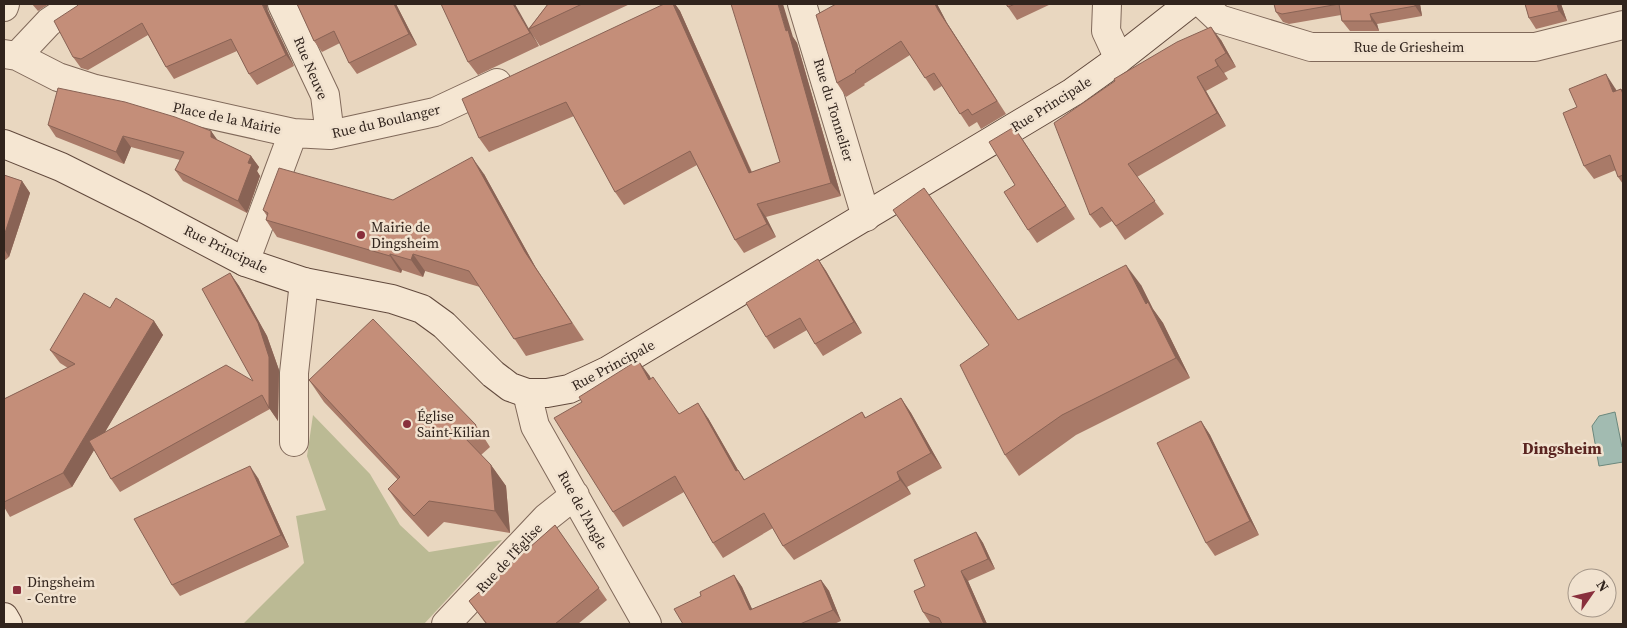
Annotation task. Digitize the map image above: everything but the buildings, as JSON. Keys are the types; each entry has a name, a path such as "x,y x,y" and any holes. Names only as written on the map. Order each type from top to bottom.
{"street":[{"path":"10,55 50,22 76,4"},
{"name":"Rue Neuve","path":"282,4 325,95 330,135"},
{"name":"Rue du Tonnelier","path":"802,4 866,217"},
{"path":"1108,4 1106,31 1119,59"},
{"name":"Rue Principale","path":"4,144 69,171 245,262 304,282 392,299 422,309 444,325 493,374 510,387 527,393 547,393 569,389 607,371 1074,92 1189,4"},
{"name":"Rue de Griesheim","path":"1203,4 1219,19 1311,47 1535,46 1623,26"},
{"name":"Place de la Mairie","path":"10,55 58,77 95,89 292,133 245,262"},
{"name":"Rue du Boulanger","path":"292,133 330,135 435,112 522,71"},
{"path":"294,442 294,373 304,282"},
{"name":"Rue de l'Angle","path":"527,393 535,426 647,624"},
{"name":"Rue de l'Église","path":"446,624 546,518 575,495"},
{"path":"4,617 8,624"}],"green space":[{"path":"313,415 370,474 400,525 429,552 502,540 424,624 243,624 304,563 296,516 326,510 307,456"}],"shaded area":[{"path":"1615,412 1623,448 1623,462 1599,466 1592,426 1599,416"}],"place":[{"name":"Mairie de Dingsheim","path":"361,235"},
{"name":"Église Saint-Kilian","path":"407,424"},
{"name":"Dingsheim - Centre","path":"17,590"}],"district":[{"name":"Dingsheim","path":"1562,448"}]}
